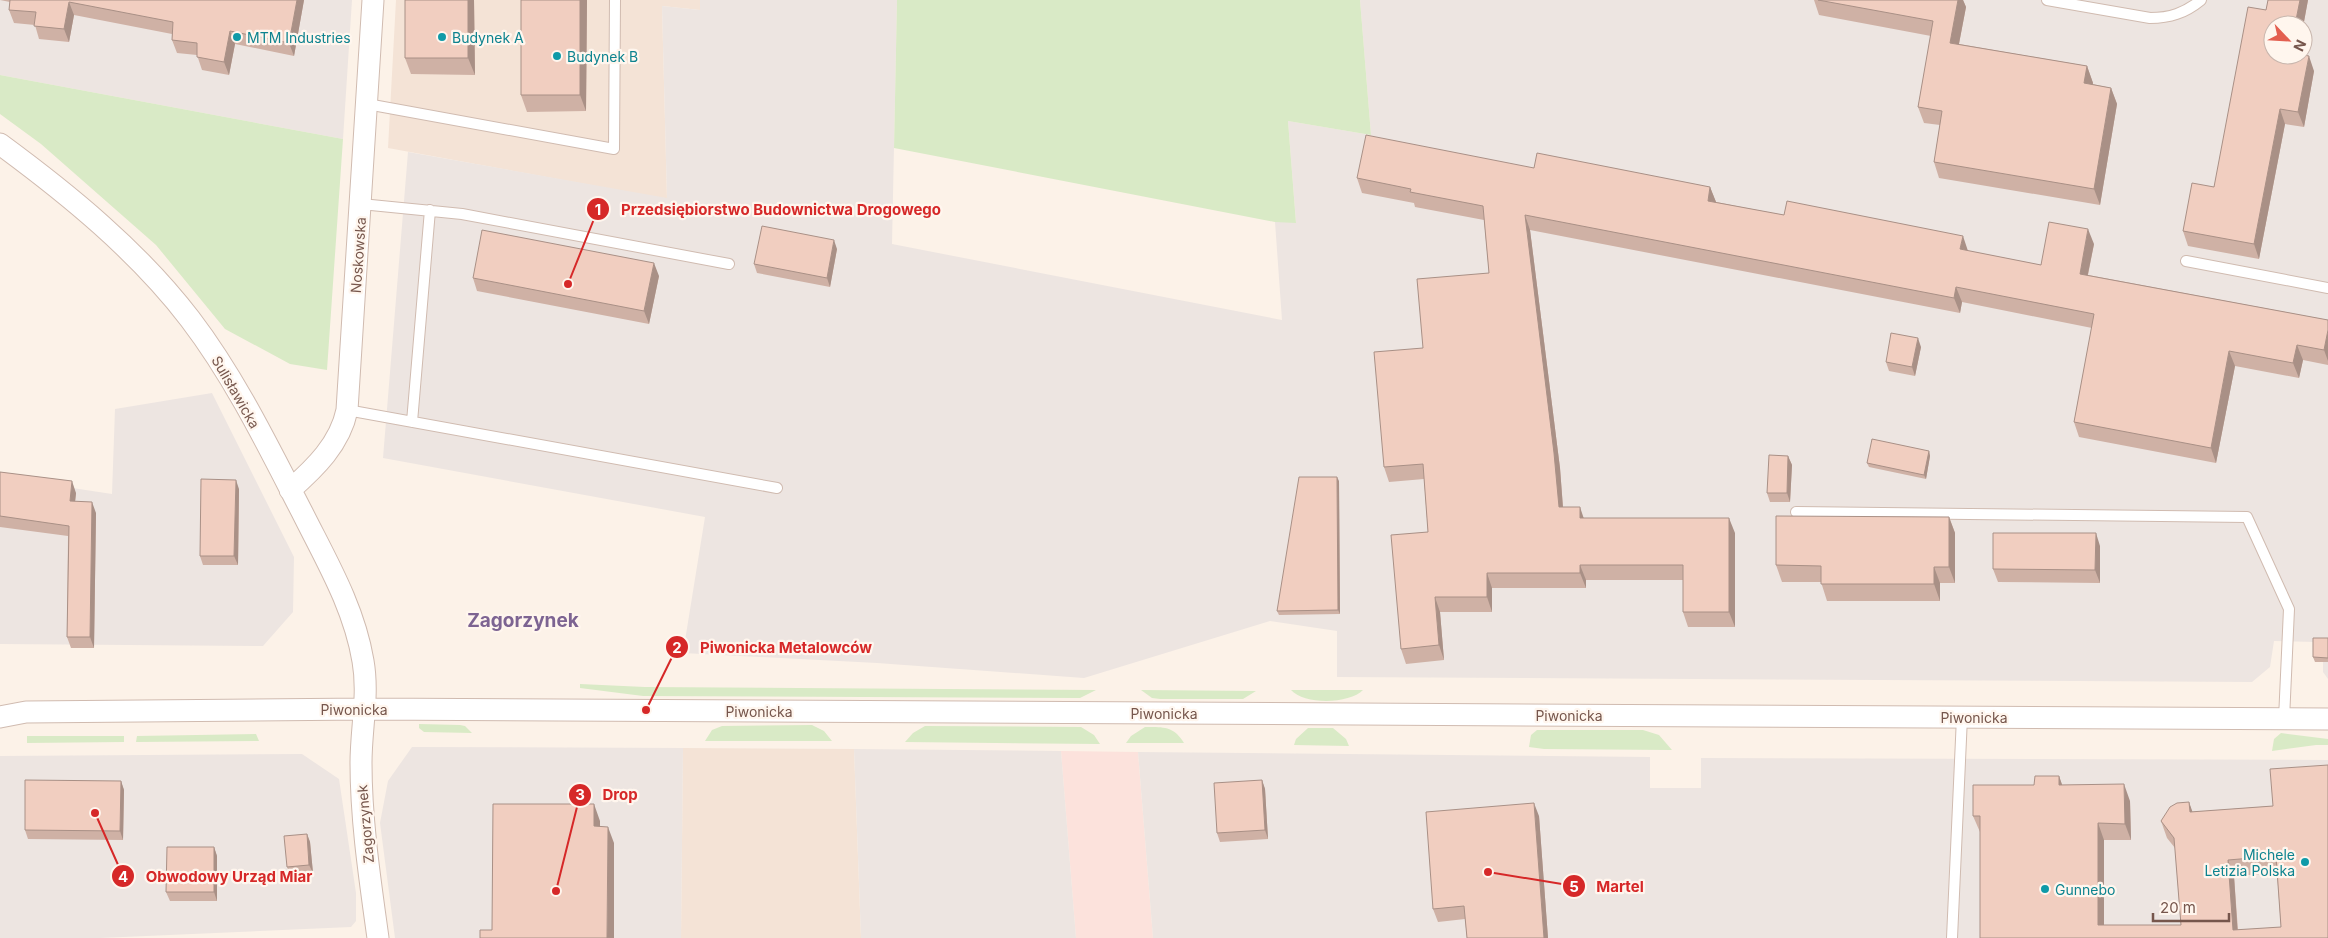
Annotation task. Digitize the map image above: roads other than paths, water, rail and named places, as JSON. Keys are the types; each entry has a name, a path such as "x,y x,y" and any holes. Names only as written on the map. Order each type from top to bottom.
{"street":[{"name":"Noskowska","path":"290,490 307,476 332,446 340,432 347,410 373,0"},
{"name":"Sulisławicka","path":"0,144 30,166 99,224 169,293 191,320 225,369 342,592 363,659 365,709"},
{"name":"Piwonicka","path":"0,716 26,712 365,709 2328,719"},
{"name":"Zagorzynek","path":"365,709 361,761 362,801 378,938"}],"lane":[{"path":"367,104 614,149 615,0"},
{"path":"2047,0 2150,18 2163,18 2189,10 2200,0"},
{"path":"361,204 430,210 729,264"},
{"path":"412,422 430,210"},
{"path":"2186,261 2328,288"},
{"path":"347,410 777,488"},
{"path":"1796,512 2247,517 2289,609 2284,719"},
{"path":"1952,938 1962,717"}],"place":[{"name":"MTM Industries","path":"237,37"},
{"name":"Budynek A","path":"442,37"},
{"name":"Budynek B","path":"557,56"},
{"name":"Przedsiębiorstwo Budownictwa Drogowego","path":"568,284"},
{"name":"Piwonicka Metalowców","path":"646,710"},
{"name":"Obwodowy Urząd Miar","path":"95,813"},
{"name":"Michele Letizia Polska","path":"2305,862"},
{"name":"Martel","path":"1488,872"},
{"name":"Gunnebo","path":"2045,889"},
{"name":"Drop","path":"556,891"}],"district":[{"name":"Zagorzynek","path":"523,620"}]}
